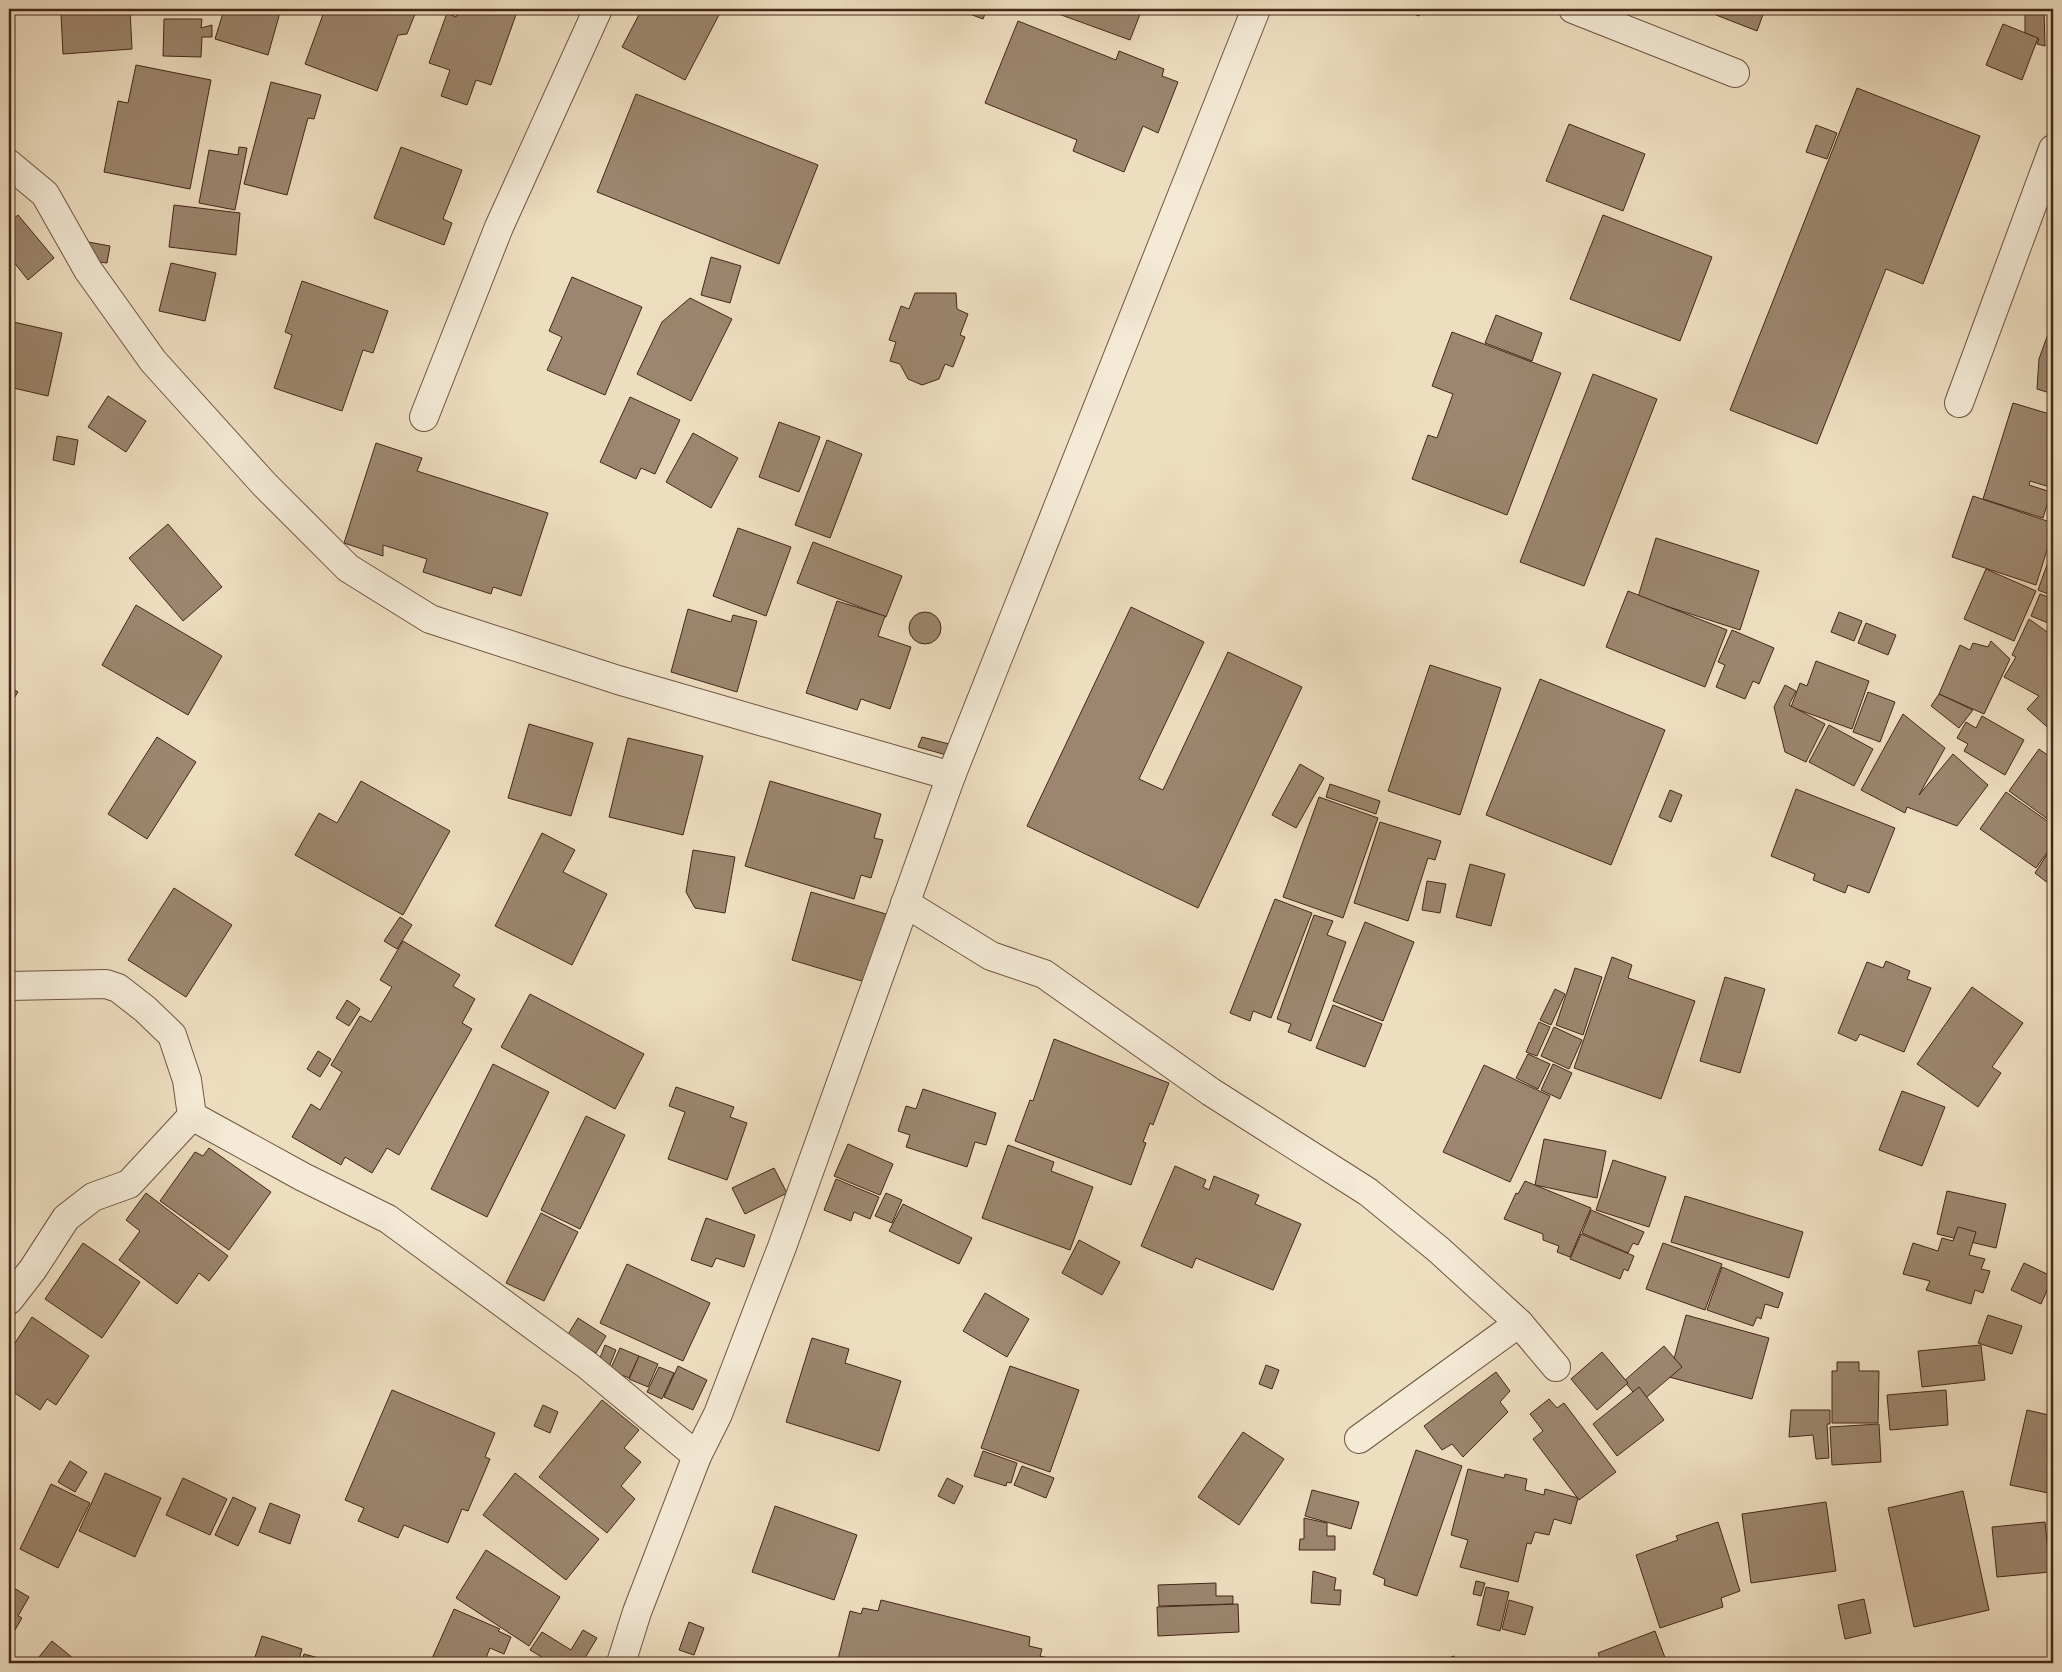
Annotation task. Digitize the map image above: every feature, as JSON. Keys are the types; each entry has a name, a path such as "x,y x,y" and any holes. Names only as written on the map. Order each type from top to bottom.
{"street":[{"path":"424,417 499,227 598,9"},
{"path":"621,1663 637,1612 697,1456 718,1414 782,1247 952,776 1256,9"},
{"path":"1573,9 1735,74"},
{"path":"1959,403 2053,150"},
{"path":"9,164 45,194 88,270 153,361 264,484 348,568 430,618 618,680 952,776"},
{"path":"905,903 991,956 1044,974 1211,1092 1368,1192 1439,1250 1519,1323 1556,1367"},
{"path":"9,986 106,984 118,988 145,1009 172,1035 187,1080 192,1116"},
{"path":"192,1116 303,1177 388,1219 587,1365 697,1456"},
{"path":"9,1300 33,1269 66,1218 93,1197 129,1184 192,1116"},
{"path":"1359,1439 1519,1323"}],"building":[{"path":"217,9 281,9 268,55 215,39 224,10"},
{"path":"325,9 402,9 415,14 407,34 398,35 377,91 305,64"},
{"path":"459,9 518,9 491,85 476,80 467,105 441,96 450,70 429,63 447,13 456,17"},
{"path":"642,9 722,9 685,80 622,47"},
{"path":"969,9 987,9 983,19 967,13"},
{"path":"1045,9 1142,9 1130,40"},
{"path":"1401,9 1422,9 1419,16"},
{"path":"1712,9 1765,9 1757,31 1711,13"},
{"path":"2025,9 2044,9 2045,46 2037,44 2039,39 2025,33"},
{"path":"130,11 132,49 63,54 61,14"},
{"path":"164,19 202,19 201,28 212,25 212,37 202,37 201,57 163,56"},
{"path":"1018,21 1116,60 1119,51 1164,69 1162,76 1178,82 1158,133 1143,126 1124,172 1073,151 1077,140 985,103"},
{"path":"2003,24 2038,38 2022,80 1986,65"},
{"path":"136,65 211,80 190,189 104,172 118,101 128,103"},
{"path":"271,82 321,95 314,119 308,118 287,195 244,184"},
{"path":"1857,88 1980,136 1923,284 1886,269 1817,444 1730,410"},
{"path":"636,94 818,165 779,264 597,192"},
{"path":"1569,124 1645,154 1623,211 1546,181"},
{"path":"1816,125 1837,133 1827,159 1806,152"},
{"path":"239,147 247,148 235,210 199,203 209,150 238,155"},
{"path":"401,147 462,170 443,219 452,223 444,245 374,218"},
{"path":"174,205 240,213 236,255 169,247"},
{"path":"18,215 54,258 28,280 9,256 9,223"},
{"path":"1603,215 1712,257 1680,341 1570,299"},
{"path":"88,242 110,246 107,263 85,260"},
{"path":"711,257 741,266 730,303 701,295"},
{"path":"171,263 216,273 205,321 159,311"},
{"path":"572,277 642,307 605,395 547,370 562,337 549,331"},
{"path":"302,281 388,311 373,353 363,350 342,411 274,388 292,335 285,332"},
{"path":"915,293 956,293 957,309 968,314 960,335 965,337 953,367 945,364 939,379 922,385 908,379 900,364 890,361 896,342 889,340 901,306 909,309"},
{"path":"690,298 732,319 691,401 637,374 662,322"},
{"path":"1496,315 1542,333 1532,361 1485,343"},
{"path":"2053,320 2053,394 2037,389 2039,359"},
{"path":"9,321 62,333 48,396 9,387"},
{"path":"1452,332 1561,373 1507,515 1412,479 1428,435 1437,438 1453,394 1432,386"},
{"path":"1593,374 1657,399 1584,586 1520,562"},
{"path":"108,396 146,421 126,452 88,427"},
{"path":"630,397 680,420 655,474 641,468 636,479 600,462"},
{"path":"2013,403 2053,415 2053,488 2030,481 2029,485 2051,492 2043,518 1983,499"},
{"path":"779,422 820,437 799,492 759,477"},
{"path":"693,433 738,458 711,508 666,482"},
{"path":"57,436 78,440 74,465 53,460"},
{"path":"827,440 862,454 830,538 795,525"},
{"path":"376,443 422,458 417,471 548,513 521,596 493,587 491,594 423,572 427,559 383,545 383,556 344,543"},
{"path":"1973,496 2053,523 2053,531 2036,585 1952,557"},
{"path":"168,524 222,587 183,621 129,558"},
{"path":"738,528 791,547 766,616 713,596"},
{"path":"1656,538 1759,571 1740,630 1638,597"},
{"path":"813,542 902,576 886,617 797,583"},
{"path":"2053,548 2053,596 2038,590"},
{"path":"1986,569 2036,591 2014,641 1964,619"},
{"path":"1628,591 1727,630 1705,687 1606,647"},
{"path":"2040,594 2053,599 2053,625 2031,616"},
{"path":"837,601 885,616 878,636 911,647 890,709 861,699 857,710 806,693"},
{"path":"136,605 222,656 188,715 102,665"},
{"path":"1131,607 1204,642 1139,779 1163,790 1228,652 1302,687 1198,908 1027,826"},
{"path":"688,609 731,622 733,615 757,621 737,692 671,672"},
{"path":"925,612 936,617 941,628 936,639 925,644 914,639 909,628 914,617"},
{"path":"1839,612 1862,621 1854,641 1831,632"},
{"path":"2029,619 2053,636 2053,732 2027,709 2039,696 2004,677 2016,657 2012,655"},
{"path":"1866,623 1896,635 1888,655 1858,643"},
{"path":"1732,630 1774,648 1759,684 1753,681 1745,699 1716,687 1725,665 1718,662"},
{"path":"1991,641 2010,659 1984,714 1939,694 1960,645 1970,650 1973,643 1988,647"},
{"path":"1816,661 1869,681 1852,729 1791,707 1800,683 1807,686"},
{"path":"1430,665 1501,688 1460,815 1388,791"},
{"path":"1540,679 1665,730 1611,865 1486,815"},
{"path":"1785,685 1796,691 1789,705 1825,724 1806,762 1785,752 1774,707"},
{"path":"9,686 18,692 9,706"},
{"path":"1868,692 1895,702 1880,742 1853,732"},
{"path":"1939,694 1973,710 1959,728 1931,706"},
{"path":"1903,714 1945,748 1919,795 1953,754 1988,785 1957,826 1907,807 1905,813 1861,790"},
{"path":"1982,716 2024,740 2005,775 1964,751 1968,744 1957,738 1966,722 1976,728"},
{"path":"529,724 593,743 571,816 508,798"},
{"path":"1829,725 1873,749 1854,786 1809,762"},
{"path":"157,737 196,762 147,839 108,814"},
{"path":"922,737 953,745 950,756 918,747"},
{"path":"628,738 703,756 683,835 609,817"},
{"path":"2039,749 2053,759 2053,823 2009,791"},
{"path":"1300,764 1324,778 1296,828 1272,815"},
{"path":"361,781 450,831 403,915 295,855 319,813 337,823"},
{"path":"770,781 881,814 874,838 883,840 871,878 861,875 854,899 745,866"},
{"path":"1330,784 1380,801 1376,814 1326,797"},
{"path":"1796,789 1895,828 1869,893 1848,885 1845,893 1813,880 1815,874 1771,856"},
{"path":"1670,790 1682,795 1671,822 1659,817"},
{"path":"2006,792 2053,825 2053,844 2036,868 1980,829"},
{"path":"1319,797 1378,818 1343,918 1283,897"},
{"path":"1380,822 1441,841 1435,860 1428,858 1408,921 1354,903"},
{"path":"542,833 575,850 563,872 607,894 572,965 495,926"},
{"path":"2053,845 2053,887 2035,873"},
{"path":"693,850 735,857 725,913 695,908 686,892"},
{"path":"1470,864 1505,874 1491,926 1456,917"},
{"path":"1427,881 1446,884 1440,913 1422,910"},
{"path":"174,888 232,925 186,997 128,960"},
{"path":"811,892 886,914 865,982 792,960"},
{"path":"1275,899 1312,913 1271,1018 1253,1011 1250,1021 1230,1013"},
{"path":"1314,915 1333,921 1327,935 1346,942 1311,1041 1288,1032 1291,1024 1277,1019"},
{"path":"400,917 412,925 397,949 384,941"},
{"path":"1365,922 1414,942 1383,1021 1333,1001"},
{"path":"403,941 460,975 453,986 475,999 462,1023 472,1029 399,1155 387,1148 372,1173 345,1157 341,1165 292,1137 311,1104 320,1110 342,1072 331,1065 360,1016 371,1022 392,987 380,980"},
{"path":"1612,957 1632,965 1628,978 1695,1001 1661,1099 1574,1068"},
{"path":"1886,961 1910,971 1907,979 1931,988 1904,1052 1860,1034 1856,1041 1838,1033 1867,962 1883,968"},
{"path":"1575,968 1602,977 1583,1035 1556,1025"},
{"path":"1725,977 1765,989 1740,1073 1700,1061"},
{"path":"1972,987 2023,1023 1992,1067 2001,1073 1978,1107 1917,1064"},
{"path":"1555,989 1565,994 1551,1025 1540,1020"},
{"path":"530,994 644,1054 615,1109 501,1047"},
{"path":"347,1000 360,1009 349,1026 336,1018"},
{"path":"1333,1005 1382,1024 1365,1067 1316,1048"},
{"path":"1539,1022 1550,1027 1537,1056 1526,1052"},
{"path":"1554,1027 1582,1040 1569,1069 1541,1056"},
{"path":"1054,1039 1169,1083 1153,1125 1150,1123 1143,1142 1146,1143 1131,1185 1015,1141 1030,1100 1033,1101"},
{"path":"318,1051 331,1059 320,1077 307,1069"},
{"path":"1528,1054 1550,1064 1538,1089 1516,1078"},
{"path":"493,1064 549,1092 487,1217 431,1189"},
{"path":"1553,1064 1572,1073 1560,1099 1541,1090"},
{"path":"1484,1065 1550,1096 1510,1182 1443,1152"},
{"path":"676,1087 734,1107 730,1117 747,1123 727,1180 668,1159 685,1112 669,1106"},
{"path":"923,1089 996,1113 986,1145 975,1142 967,1167 906,1147 910,1135 898,1131 906,1106 916,1109"},
{"path":"1902,1091 1945,1107 1922,1166 1879,1150"},
{"path":"586,1116 625,1135 580,1229 541,1210"},
{"path":"1544,1139 1606,1151 1597,1198 1535,1185"},
{"path":"848,1144 893,1164 880,1195 834,1176"},
{"path":"1008,1145 1054,1162 1051,1171 1093,1187 1070,1250 982,1218"},
{"path":"209,1148 271,1192 229,1250 160,1201 195,1152 203,1156"},
{"path":"1613,1160 1666,1177 1649,1227 1596,1210"},
{"path":"1175,1166 1206,1180 1203,1187 1209,1190 1214,1176 1259,1195 1255,1204 1301,1224 1273,1290 1196,1258 1192,1268 1141,1246"},
{"path":"774,1168 787,1193 745,1214 732,1188"},
{"path":"836,1179 879,1197 870,1219 854,1212 851,1221 824,1210"},
{"path":"1525,1181 1591,1208 1570,1257 1557,1252 1559,1246 1543,1240 1543,1234 1504,1219 1516,1193 1518,1194"},
{"path":"1947,1191 2006,1204 1996,1248 1937,1234"},
{"path":"146,1193 228,1256 209,1281 199,1273 177,1304 119,1260 140,1231 126,1220"},
{"path":"886,1193 902,1200 892,1223 875,1216"},
{"path":"1685,1196 1803,1232 1789,1278 1671,1242"},
{"path":"903,1204 972,1238 959,1264 889,1231"},
{"path":"1591,1210 1644,1232 1638,1245 1633,1243 1628,1253 1582,1233"},
{"path":"541,1213 578,1232 544,1301 506,1283"},
{"path":"706,1218 755,1235 744,1267 716,1258 712,1267 691,1260"},
{"path":"1958,1227 1976,1232 1969,1255 1985,1259 1981,1269 1990,1271 1983,1293 1975,1290 1971,1304 1926,1290 1930,1281 1903,1274 1913,1243 1938,1251 1942,1238 1953,1241"},
{"path":"1581,1234 1634,1256 1628,1271 1624,1269 1620,1279 1570,1259"},
{"path":"1079,1240 1120,1262 1102,1295 1062,1273"},
{"path":"83,1243 140,1282 102,1338 45,1299"},
{"path":"1663,1243 1722,1264 1705,1310 1646,1289"},
{"path":"2024,1263 2053,1277 2041,1304 2011,1290"},
{"path":"627,1264 710,1303 683,1361 600,1323"},
{"path":"1722,1267 1783,1293 1778,1308 1765,1304 1761,1319 1757,1317 1753,1326 1707,1310"},
{"path":"985,1293 1029,1319 1007,1357 963,1331"},
{"path":"1686,1315 1769,1338 1752,1399 1669,1377"},
{"path":"1988,1315 2022,1326 2012,1354 1978,1343"},
{"path":"32,1317 89,1356 56,1405 47,1399 40,1410 9,1389 9,1352"},
{"path":"578,1318 606,1336 596,1353 567,1336"},
{"path":"812,1338 849,1349 845,1363 901,1381 879,1451 786,1422"},
{"path":"605,1345 616,1350 609,1367 598,1363"},
{"path":"1981,1345 1985,1380 1922,1387 1918,1351"},
{"path":"1664,1346 1682,1367 1641,1402 1624,1381"},
{"path":"620,1348 639,1356 629,1378 610,1370"},
{"path":"1602,1352 1628,1383 1597,1410 1571,1379"},
{"path":"639,1356 658,1364 648,1387 629,1379"},
{"path":"1837,1362 1859,1362 1859,1371 1879,1371 1878,1423 1832,1423 1832,1371 1837,1371"},
{"path":"1266,1365 1279,1370 1272,1389 1259,1384"},
{"path":"678,1366 707,1380 693,1410 664,1397"},
{"path":"1010,1366 1079,1390 1050,1472 981,1448"},
{"path":"659,1367 674,1373 662,1399 647,1392"},
{"path":"1496,1372 1510,1391 1500,1402 1508,1412 1463,1457 1452,1444 1442,1450 1424,1426"},
{"path":"1639,1387 1664,1420 1617,1456 1593,1424"},
{"path":"392,1390 495,1433 485,1457 490,1459 468,1511 462,1509 448,1543 404,1525 398,1538 358,1521 364,1508 345,1500"},
{"path":"1946,1390 1948,1425 1890,1430 1887,1395"},
{"path":"1549,1399 1557,1408 1564,1403 1616,1472 1579,1500 1533,1439 1543,1431 1530,1414"},
{"path":"602,1400 639,1430 624,1448 641,1462 621,1486 635,1499 607,1533 539,1477"},
{"path":"543,1405 558,1412 550,1433 534,1426"},
{"path":"1791,1410 1830,1410 1830,1424 1827,1424 1829,1458 1816,1459 1813,1435 1789,1437"},
{"path":"2027,1410 2053,1416 2053,1494 2010,1485"},
{"path":"1879,1424 1881,1462 1832,1465 1830,1427"},
{"path":"1243,1432 1284,1459 1239,1525 1198,1497"},
{"path":"1416,1450 1462,1466 1417,1596 1384,1585 1385,1579 1373,1574"},
{"path":"983,1451 1017,1463 1011,1483 1007,1482 1006,1486 974,1476"},
{"path":"70,1461 87,1472 75,1492 58,1482"},
{"path":"1022,1466 1054,1478 1046,1498 1014,1485"},
{"path":"1468,1469 1504,1478 1505,1474 1527,1479 1525,1490 1544,1495 1545,1489 1578,1498 1571,1524 1554,1519 1549,1535 1535,1532 1531,1544 1527,1543 1518,1582 1460,1567 1468,1540 1451,1535"},
{"path":"105,1473 161,1498 135,1557 79,1531"},
{"path":"515,1473 599,1539 566,1580 483,1515"},
{"path":"183,1478 227,1499 210,1535 166,1515"},
{"path":"947,1478 963,1486 954,1504 938,1496"},
{"path":"51,1484 90,1503 58,1568 20,1549"},
{"path":"1312,1490 1359,1502 1351,1529 1305,1516"},
{"path":"1963,1491 1989,1610 1914,1627 1888,1508"},
{"path":"233,1497 256,1508 238,1546 215,1535"},
{"path":"1826,1502 1836,1571 1751,1583 1742,1514"},
{"path":"270,1503 300,1515 290,1544 259,1532"},
{"path":"775,1506 857,1535 834,1600 752,1572"},
{"path":"1304,1518 1327,1523 1327,1536 1335,1536 1335,1550 1299,1550 1300,1539 1304,1539"},
{"path":"1718,1522 1740,1591 1721,1598 1723,1607 1660,1628 1636,1555 1678,1540 1676,1536"},
{"path":"2045,1522 2050,1572 1997,1577 1992,1527"},
{"path":"486,1550 560,1597 529,1646 456,1598"},
{"path":"1313,1571 1336,1578 1334,1590 1341,1590 1340,1605 1311,1603"},
{"path":"1476,1581 1485,1583 1481,1596 1473,1594"},
{"path":"1216,1583 1216,1596 1233,1596 1233,1604 1159,1606 1158,1585"},
{"path":"9,1585 29,1597 18,1616 22,1618 9,1640"},
{"path":"1486,1587 1509,1592 1500,1631 1477,1625"},
{"path":"1864,1599 1871,1633 1845,1639 1838,1605"},
{"path":"881,1600 1030,1637 1029,1646 1042,1649 1040,1656 1052,1659 1051,1663 837,1663 850,1611 861,1614 863,1608 878,1611"},
{"path":"1509,1600 1533,1607 1525,1635 1502,1629"},
{"path":"1238,1604 1239,1632 1158,1636 1157,1607"},
{"path":"454,1609 500,1629 498,1631 511,1637 504,1654 490,1648 484,1663 430,1663"},
{"path":"689,1622 704,1628 694,1655 679,1650"},
{"path":"583,1630 597,1638 582,1663 552,1663 530,1650 542,1632 571,1650"},
{"path":"1655,1631 1667,1663 1602,1663 1598,1653"},
{"path":"262,1636 302,1649 298,1663 253,1663"},
{"path":"52,1641 79,1663 34,1663"},
{"path":"304,1654 337,1663 301,1663"},
{"path":"1454,1656 1457,1663 1434,1663"},
{"path":"1154,1660 1170,1663 1153,1663"}]}
